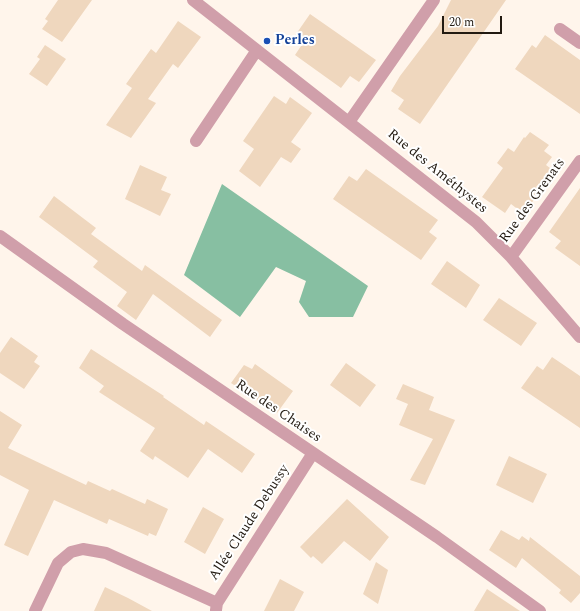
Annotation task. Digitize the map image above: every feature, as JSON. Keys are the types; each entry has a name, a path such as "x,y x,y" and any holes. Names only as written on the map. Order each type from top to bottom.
{"street":[{"name":"Rue des Améthystes","path":"193,0 476,222 511,258 580,337"},
{"path":"349,122 434,0"},
{"path":"560,29 580,43"},
{"path":"196,141 257,50"},
{"name":"Rue des Grenats","path":"511,258 580,161"},
{"name":"Rue des Chaises","path":"0,236 123,324 437,537 540,611"},
{"name":"Allée Claude Debussy","path":"216,607 313,453"},
{"path":"35,611 58,563 71,552 83,549 106,553 216,607"}],"green space":[{"path":"222,184 368,286 353,317 309,317 299,302 306,281 276,267 240,317 184,275"}],"building":[{"path":"58,0 92,0 62,42 42,29 48,21 45,19"},
{"path":"451,0 506,0 420,124 398,109 404,100 391,91 400,76 438,26"},
{"path":"310,14 376,60 359,82 350,76 341,88 295,55 303,43 294,37"},
{"path":"178,21 201,37 178,68 173,64 148,99 156,103 131,138 106,125 132,88 126,84 151,49 156,53"},
{"path":"545,35 580,60 580,114 515,69 532,45 536,48"},
{"path":"45,45 66,59 47,86 29,74 40,59 37,57"},
{"path":"274,96 286,104 290,97 312,113 291,142 301,149 291,163 281,157 260,187 239,171 254,149 243,141"},
{"path":"530,132 549,145 544,151 552,157 546,165 554,171 524,214 511,204 505,213 482,197 503,168 497,163 508,148 514,152 524,137 525,138"},
{"path":"140,165 167,177 161,190 171,194 160,216 125,199"},
{"path":"366,169 438,220 429,232 437,238 421,260 333,199 349,176 357,181"},
{"path":"580,188 580,266 555,248 561,241 549,232"},
{"path":"54,196 96,228 91,234 142,271 145,265 222,320 210,337 153,294 136,320 117,306 127,292 93,267 98,261 39,217"},
{"path":"447,261 480,285 466,308 431,284"},
{"path":"499,298 537,323 521,346 483,320"},
{"path":"11,337 38,356 34,362 40,366 24,389 0,373 0,353"},
{"path":"91,349 164,396 163,397 204,425 206,421 255,454 242,473 208,449 188,478 155,456 153,460 140,451 155,428 99,392 104,386 79,368"},
{"path":"552,357 580,376 580,428 521,388 537,366 543,370"},
{"path":"346,363 376,385 360,407 330,385"},
{"path":"255,364 293,391 277,413 231,383 244,365 252,369"},
{"path":"403,384 434,397 429,410 455,420 425,485 410,480 433,439 399,425 408,404 396,399"},
{"path":"0,411 22,425 8,448 86,485 88,481 110,491 112,489 145,504 147,499 168,509 156,536 149,533 148,536 109,519 107,524 54,500 28,556 4,545 29,490 0,475"},
{"path":"509,456 547,474 533,503 496,485"},
{"path":"347,499 389,537 370,561 344,541 322,564 313,556 311,558 300,547"},
{"path":"203,507 224,519 205,554 184,542"},
{"path":"501,530 519,540 522,536 529,541 530,537 580,576 580,593 571,603 559,593 561,590 522,558 516,568 489,550"},
{"path":"376,562 388,570 378,604 363,594"},
{"path":"280,579 304,592 294,611 264,611"},
{"path":"105,587 128,598 152,611 94,611"},
{"path":"487,589 520,611 474,611"}],"place":[{"name":"Perles","path":"267,41"}]}
